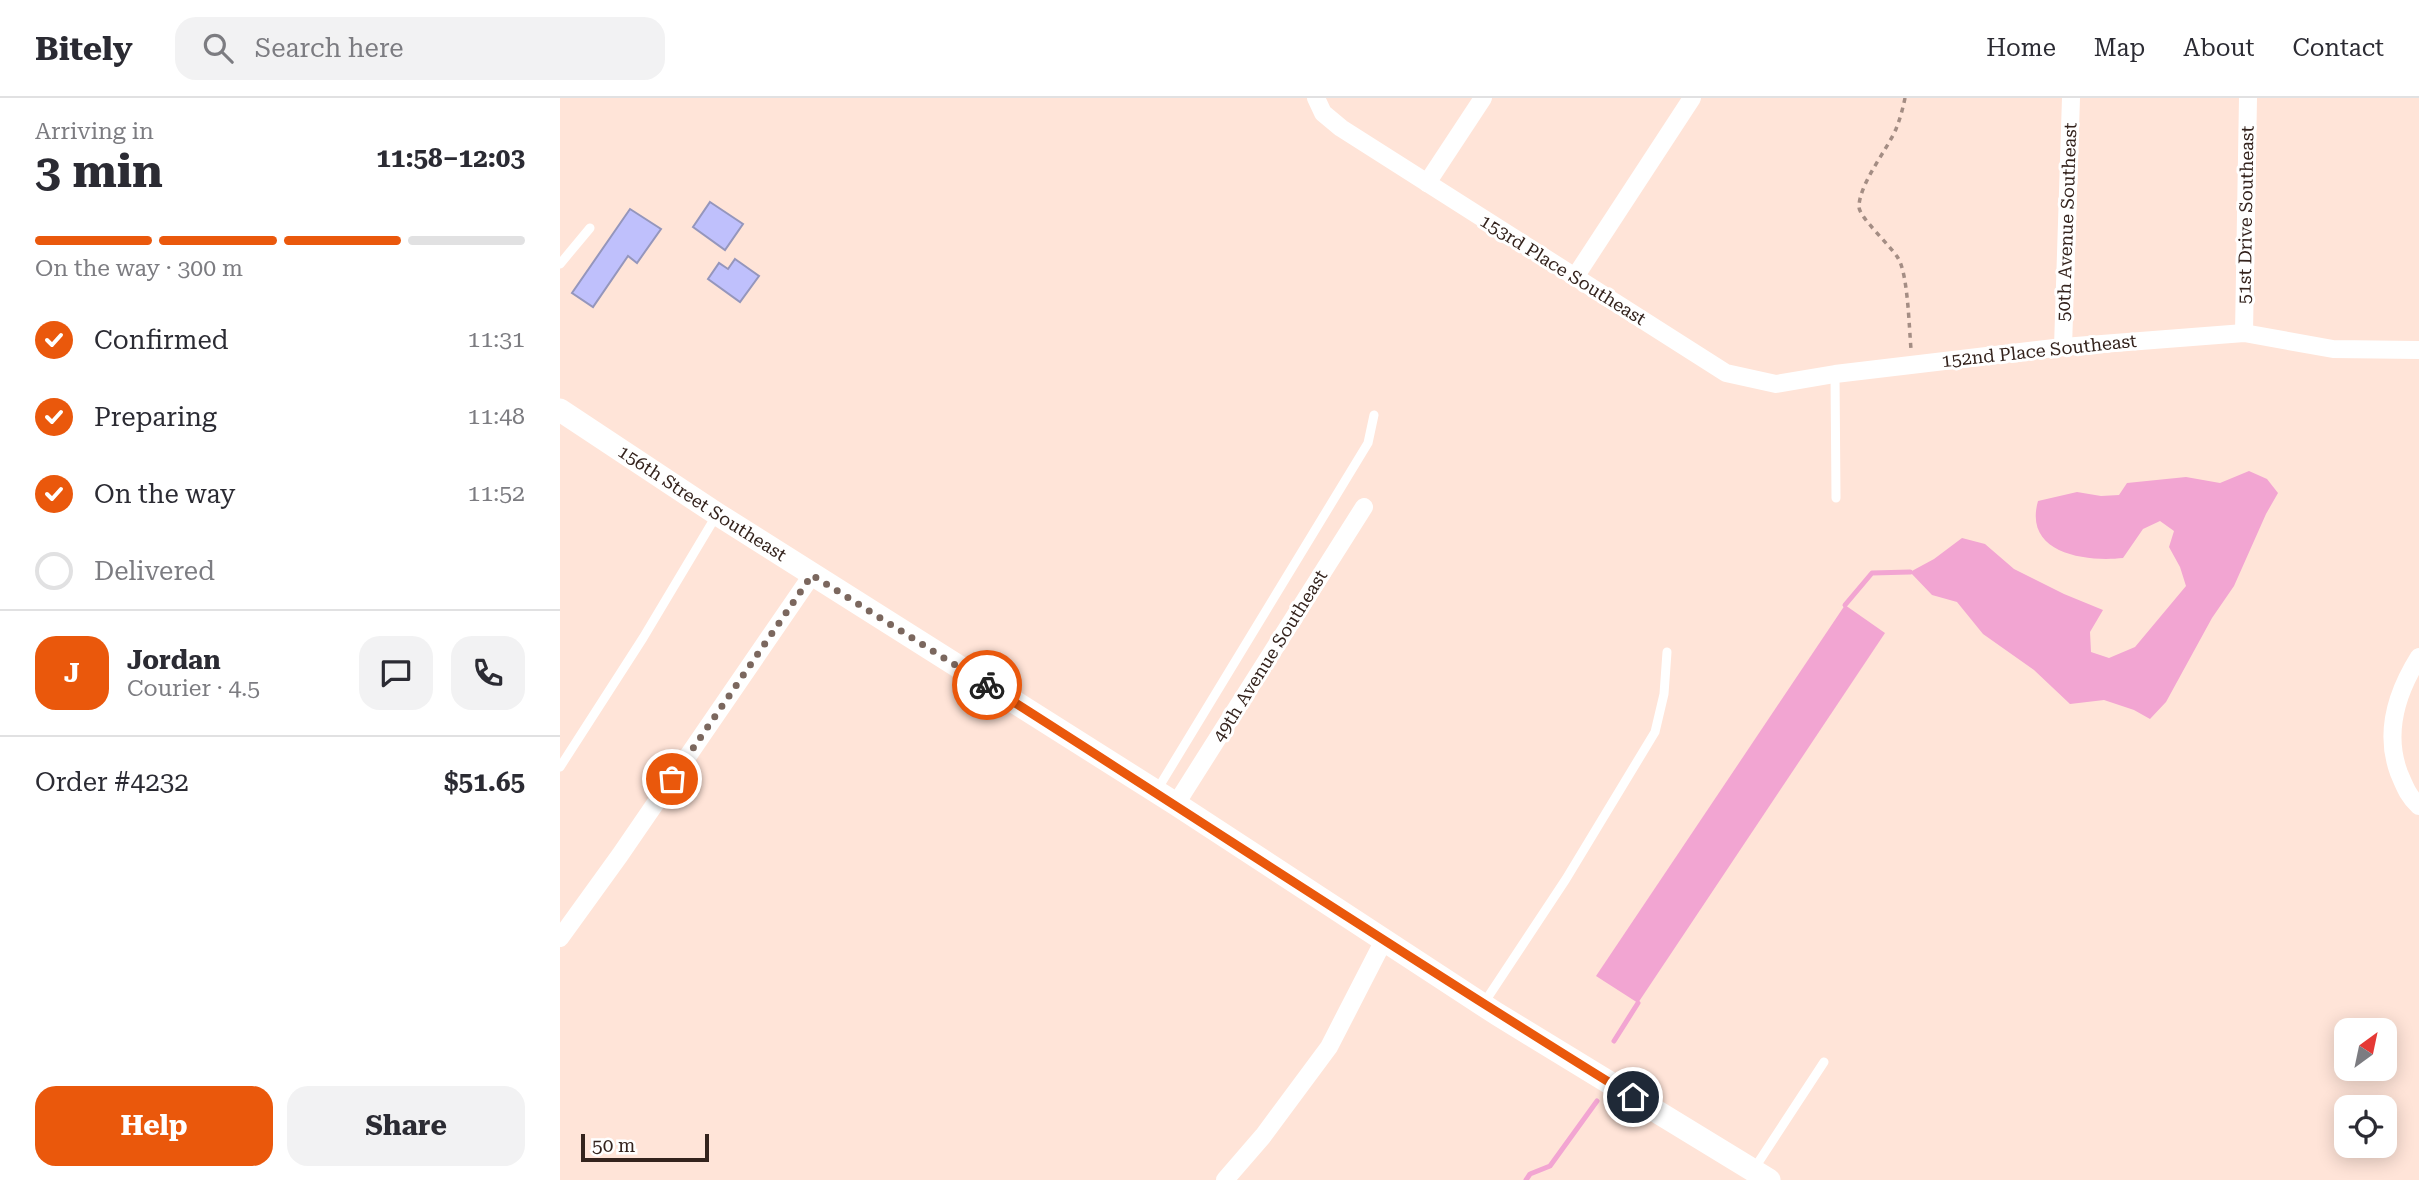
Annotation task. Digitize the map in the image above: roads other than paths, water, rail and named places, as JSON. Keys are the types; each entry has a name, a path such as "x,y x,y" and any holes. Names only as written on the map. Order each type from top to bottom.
{"street":[{"name":"153rd Place Southeast","path":"1316,98 1322,113 1341,128 1726,373 1776,384 1835,374"},
{"path":"1427,183 1483,98"},
{"path":"1575,277 1692,98"},
{"name":"50th Avenue Southeast","path":"2063,347 2071,98"},
{"name":"51st Drive Southeast","path":"2244,333 2248,98"},
{"name":"152nd Place Southeast","path":"1835,374 2063,347 2244,333 2333,349 2419,350"},
{"name":"156th Street Southeast","path":"560,410 812,575 1176,804 1483,1005 1761,1175"},
{"name":"49th Avenue Southeast","path":"1176,804 1364,507"},
{"path":"560,938 812,575"},
{"path":"2419,657 2399,696 2391,729 2395,761 2408,797 2419,806"},
{"path":"1225,1180 1263,1136 1329,1046 1384,940"}],"lane":[{"path":"560,264 590,228"},
{"path":"1835,374 1836,498"},
{"path":"1156,792 1367,443 1374,415"},
{"path":"560,767 643,638 717,514"},
{"path":"1483,1005 1566,879 1655,732 1664,694 1667,652"},
{"path":"1761,1175 1824,1062"}],"waterway":[{"path":"1845,605 1872,573 1910,572"},
{"path":"1614,1041 1638,1003"},
{"path":"1526,1180 1530,1174 1550,1166 1597,1101"}]}
